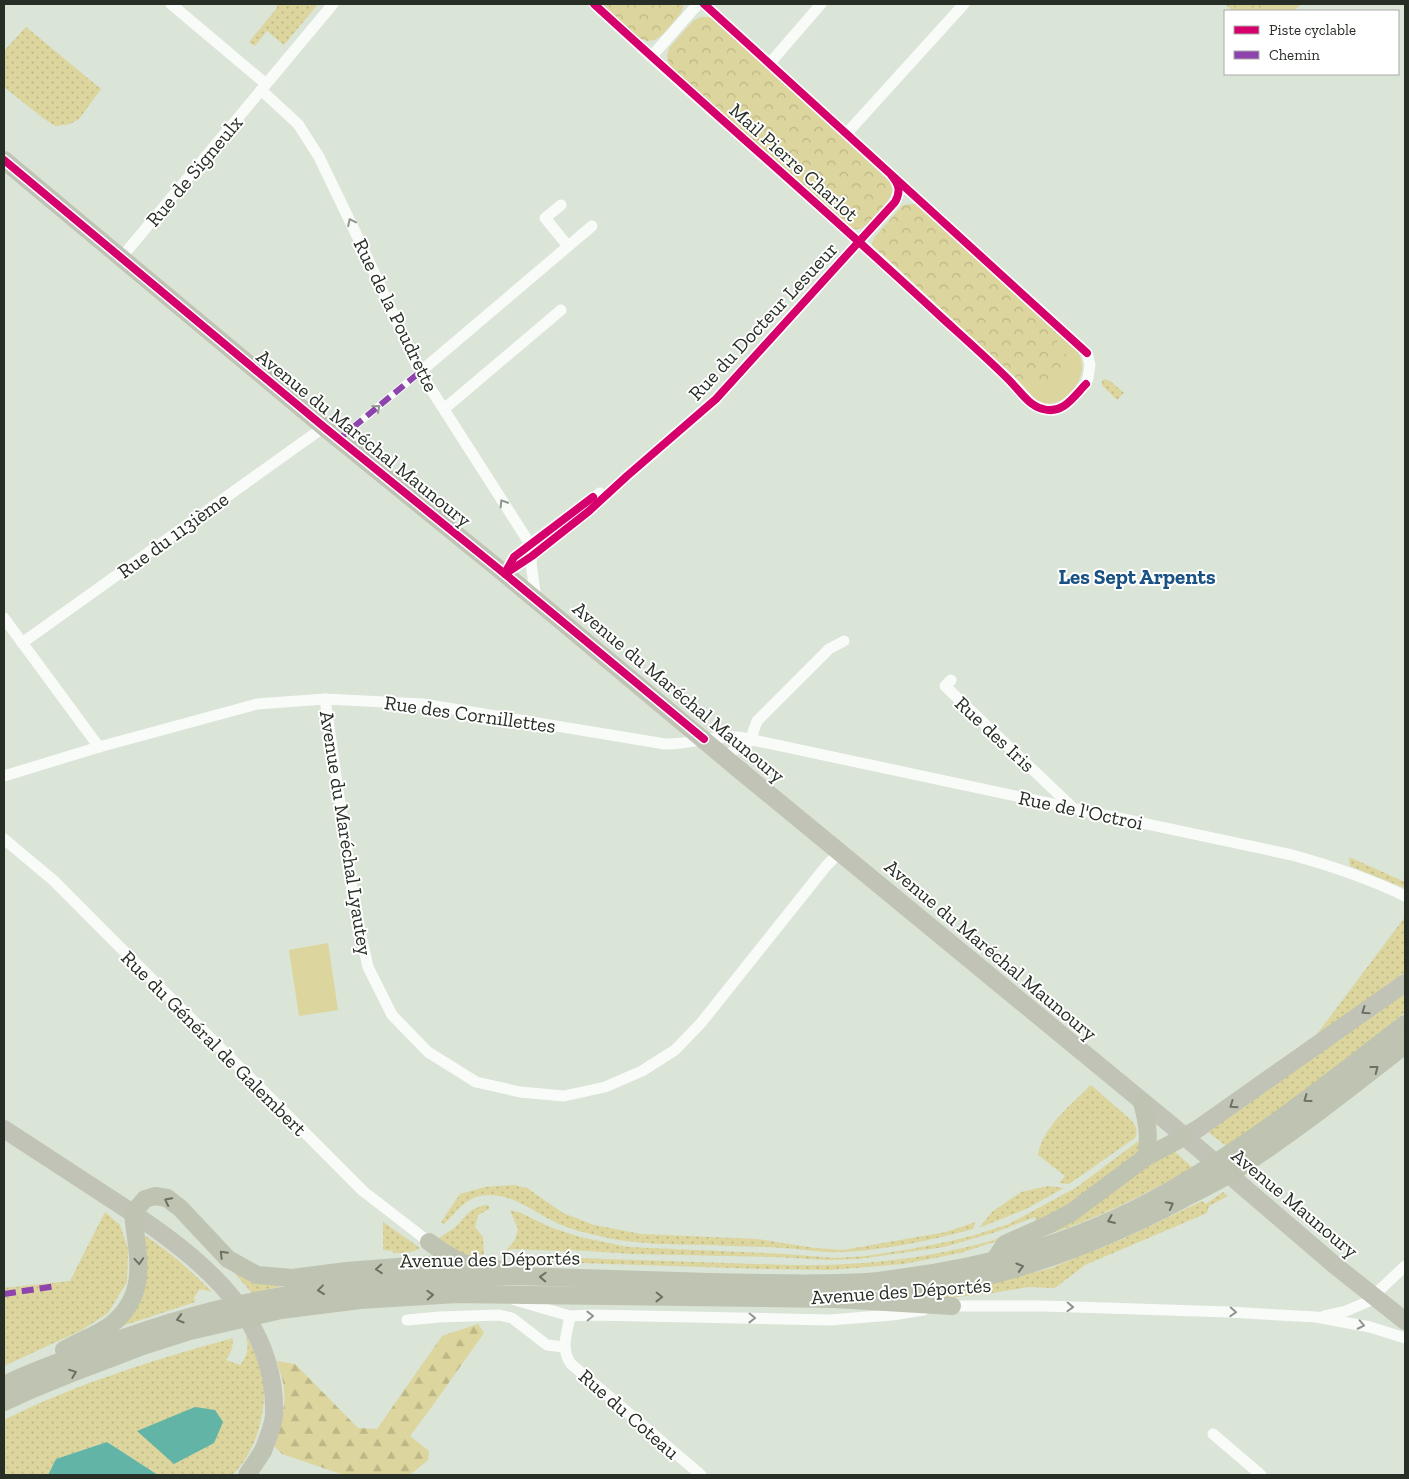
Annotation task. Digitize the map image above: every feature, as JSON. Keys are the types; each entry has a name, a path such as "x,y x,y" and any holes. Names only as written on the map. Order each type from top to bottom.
{"highway":[{"name":"Avenue des Déportés","path":"261,1307 297,1293 473,1269 516,1276 761,1283 869,1282 938,1273 994,1261 1077,1234 1120,1216 1168,1192 1239,1148 1347,1070 1405,1024"},
{"path":"835,1299 918,1291 951,1285 1050,1258 1147,1218 1230,1174 1344,1093 1405,1045"},
{"path":"1142,1102 1148,1131 1146,1157"},
{"path":"994,1261 1005,1244 1072,1212 1146,1157 1186,1139"},
{"path":"9,1382 72,1345 98,1333 112,1324 128,1306 135,1292 139,1269 133,1213 145,1199 155,1196 167,1198 180,1208 228,1259 257,1275 292,1278 347,1271 423,1265 473,1269"},
{"path":"423,1265 429,1253 428,1242"},
{"path":"428,1242 473,1269"},
{"name":"Avenue des Déportés","path":"261,1307 281,1310 360,1300 467,1294 835,1299"},
{"path":"835,1299 952,1306"},
{"path":"9,1382 138,1333 179,1320 261,1307"},
{"path":"4,1402 140,1347 190,1331 232,1313"},
{"path":"4,1406 28,1391"},
{"path":"247,1475 263,1451"}],"main road":[{"name":"Avenue du Maréchal Maunoury","path":"4,160 324,427 536,599 1186,1139"},
{"path":"1186,1139 1405,983"},
{"path":"4,1129 133,1213 202,1265 231,1295 256,1333 268,1362 273,1385 274,1417 263,1451"},
{"name":"Avenue Maunoury","path":"1186,1139 1337,1267 1405,1321"}],"street":[{"path":"171,4 264,87"},
{"name":"Rue de Signeulx","path":"121,258 332,4"},
{"name":"Mail Pierre Charlot","path":"594,4 1004,375 1032,404 1043,409 1055,410 1066,405 1086,384 1090,365 1087,353 704,4"},
{"path":"651,57 698,4"},
{"path":"770,63 821,4"},
{"path":"847,133 964,4"},
{"name":"Rue de la Poudrette","path":"264,87 298,124 320,157 420,372 530,544"},
{"path":"892,176 897,182 899,190 895,202"},
{"path":"895,202 906,196 918,199"},
{"name":"Rue du Docteur Lesueur","path":"505,574 532,556 589,511 716,399 895,202"},
{"path":"561,205 544,218 568,246"},
{"path":"339,439 592,226"},
{"path":"444,409 561,310"},
{"name":"Rue du 113ième","path":"22,643 324,427"},
{"name":"Rue du Docteur Lesueur","path":"505,574 514,557 530,544 590,499 627,476"},
{"path":"532,556 531,564 536,599"},
{"path":"4,618 98,747"},
{"path":"724,756 753,740 753,732 757,722 829,649 844,641"},
{"name":"Rue des Iris","path":"951,680 945,686 1074,808"},
{"name":"Rue des Cornillettes","path":"4,776 98,747 257,704 325,699 423,704 665,744 704,740"},
{"name":"Avenue du Maréchal Lyautey","path":"325,699 356,908 368,967 392,1015 428,1052 476,1082 520,1092 564,1096 605,1087 642,1072 675,1050 701,1023 827,865 840,852"},
{"name":"Rue de l'Octroi","path":"704,740 735,736 1292,855 1334,866 1405,896"},
{"name":"Rue du Général de Galembert","path":"4,839 53,880 363,1192 428,1242"},
{"name":"Avenue des Déportés","path":"1316,1317 1358,1307 1374,1296 1405,1266"},
{"name":"Avenue des Déportés","path":"490,1294 570,1316 830,1320 892,1315 952,1306 1044,1306 1316,1317 1370,1327 1405,1338"},
{"path":"407,1320 499,1315 512,1318 547,1345 564,1347 570,1316"},
{"name":"Rue du Coteau","path":"564,1347 565,1355 571,1364 701,1475"},
{"path":"1213,1434 1261,1475"}],"green space":[{"path":"277,4 318,4 284,45 267,31 255,46 249,42 277,8"},
{"path":"601,4 684,4 681,13 663,34 655,40 647,41 639,38"},
{"path":"1225,4 1301,4 1295,10 1232,10"},
{"path":"1258,4 1291,4 1285,10 1265,10"},
{"path":"701,17 709,17 716,20 889,181 892,186 890,196 878,213 864,227 852,229 669,64 667,56 669,48 693,21"},
{"path":"26,27 101,89 79,119 70,124 55,126 4,87 4,51"},
{"path":"916,204 1076,350 1082,366 1080,375 1071,390 1062,399 1043,403 873,252 874,238 902,206"},
{"path":"1061,337 1079,353 1082,364 1081,373 1074,389 1067,396 1060,401 1043,403 1033,398 1019,384 1025,378 1035,386 1042,388 1058,376 1068,359 1065,353 1055,344"},
{"path":"1104,379 1110,381 1124,393 1117,400 1102,385"},
{"path":"1349,857 1405,882 1405,888 1350,866"},
{"path":"1405,917 1405,972 1314,1038"},
{"path":"328,943 338,1010 299,1016 289,950"},
{"path":"1405,988 1405,1012 1340,1065 1295,1098 1226,1146 1207,1131"},
{"path":"1091,1085 1131,1120 1136,1128 1135,1138 1069,1184 1059,1183 1065,1176 1038,1155 1041,1144 1052,1125"},
{"path":"1145,1139 1142,1148 1136,1154 1069,1206 1013,1236 960,1253 904,1264 830,1270 767,1269 517,1261 517,1256 831,1265 909,1258 949,1251 997,1239 1036,1222 1035,1217 996,1232 944,1247 858,1259 829,1260 633,1254 572,1250 569,1255 563,1251 512,1249 506,1251 515,1240 518,1229 510,1210 580,1237 628,1247 836,1258 866,1256 911,1249 975,1235 1009,1224 1077,1187 1137,1142"},
{"path":"1173,1150 1193,1168 1101,1214 1043,1236 1166,1153"},
{"path":"513,1185 527,1188 563,1213 594,1225 641,1234 757,1239 815,1248 843,1250 946,1232 976,1222 973,1229 925,1241 892,1247 836,1252 774,1247 623,1241 570,1228 547,1218 517,1201 490,1195 469,1200 444,1224 441,1222 460,1194 485,1187"},
{"path":"1048,1186 1064,1188 1026,1209 979,1228 992,1212 1021,1192"},
{"path":"1223,1192 1228,1196 1209,1206 1207,1213 1085,1265 1055,1288 1028,1287 946,1298 941,1294 1051,1268 1125,1238 1202,1201 1206,1204"},
{"path":"485,1205 489,1206 489,1209 478,1215 475,1227 483,1237 484,1255 476,1254 473,1260 451,1250 438,1239 453,1229 470,1212"},
{"path":"105,1212 120,1225 128,1249 127,1282 108,1313 82,1330 4,1366 4,1288 70,1281"},
{"path":"383,1222 420,1248 404,1253 393,1253 393,1251 383,1250"},
{"path":"141,1233 160,1246 212,1292 200,1289 194,1297 195,1302 116,1328 131,1311"},
{"path":"224,1261 290,1284 252,1293"},
{"path":"478,1324 484,1333 410,1436 429,1451 428,1460 410,1475 344,1475 282,1454 274,1446 284,1403 283,1381 277,1361 295,1364 358,1428 377,1429 442,1336"},
{"path":"246,1335 262,1373 264,1386 263,1409 257,1434 247,1457 232,1475 158,1475 107,1442 56,1459 48,1475 4,1475 4,1420 60,1395 117,1373 233,1338 232,1349 226,1360 240,1365 247,1351"}],"water":[{"path":"195,1407 215,1410 223,1422 214,1443 174,1464 137,1431"},
{"path":"107,1442 158,1475 48,1475 56,1459"}],"marked path":[{"path":"339,439 420,372"},
{"path":"4,1294 56,1286"}],"cycle path":[{"path":"594,4 897,276 1009,380 1033,405 1050,410 1062,407 1086,384"},
{"path":"704,4 1087,353"},
{"path":"4,160 324,427 704,739"},
{"path":"505,574 532,556 589,511 716,399 895,202 898,188 892,176"},
{"path":"505,573 514,557 593,497"}],"district":[{"name":"Les Sept Arpents","path":"1137,577"}]}
